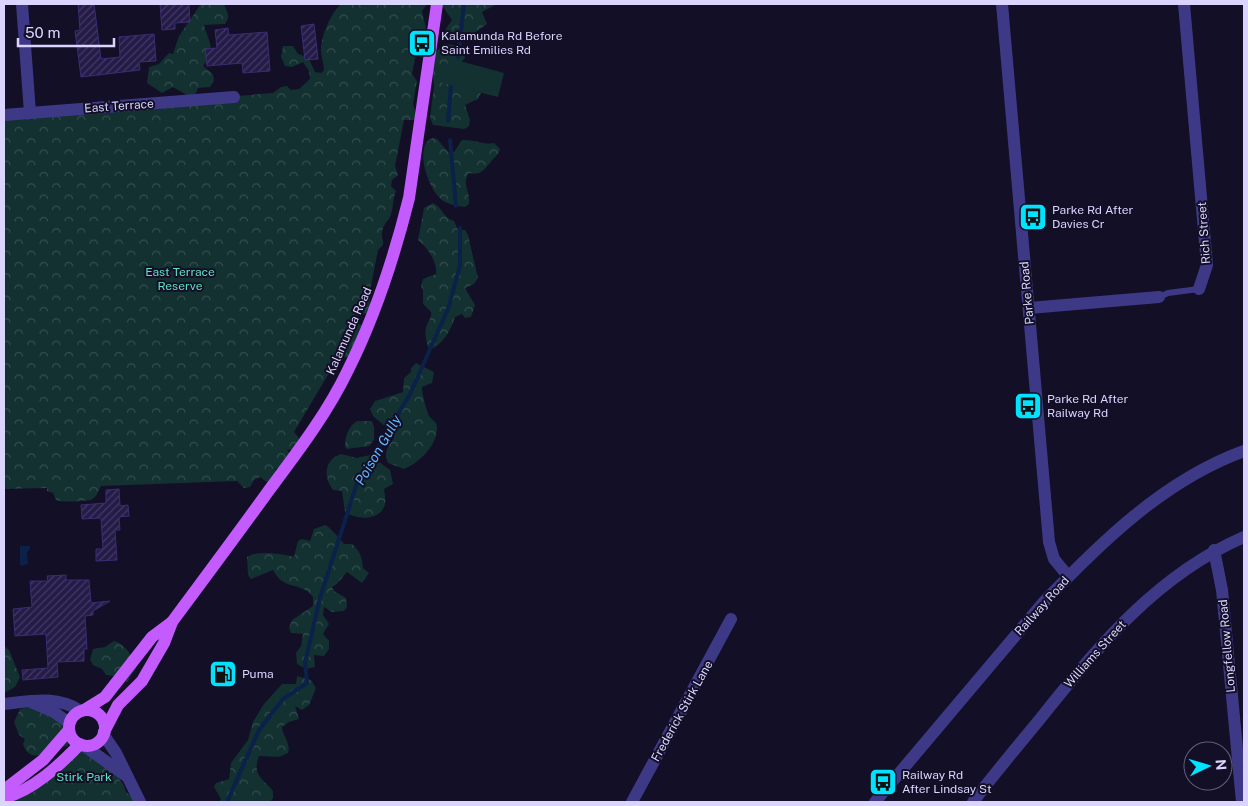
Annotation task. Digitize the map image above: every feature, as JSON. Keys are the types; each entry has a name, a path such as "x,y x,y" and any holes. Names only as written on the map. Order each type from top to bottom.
{"main road":[{"name":"Kalamunda Road","path":"104,733 118,705 142,681 164,643 172,622 302,446 348,370 370,322 394,255 409,198 438,4"},
{"name":"Kalamunda Road","path":"83,710 105,697 152,637 172,622"},
{"path":"4,790 43,760 69,727 72,718 83,710 90,710 103,720 104,733 97,742 81,745 61,764 38,781 4,798"},
{"path":"69,727 71,737 81,745"}],"street":[{"path":"22,4 30,113"},
{"name":"Parke Road","path":"1002,4 1049,542 1054,559 1068,576"},
{"name":"Rich Street","path":"1184,4 1207,265 1199,289"},
{"name":"East Terrace","path":"4,115 234,97"},
{"name":"Rich Street","path":"1029,308 1159,297"},
{"name":"Railway Road","path":"875,802 1042,604 1068,576 1116,531 1159,498 1204,468 1244,451"},
{"name":"Williams Street","path":"979,800 1080,669 1126,619 1167,582 1214,550 1244,536"},
{"name":"Longfellow Road","path":"1214,550 1222,590 1242,802"},
{"name":"Frederick Stirk Lane","path":"632,802 731,619"},
{"path":"4,704 50,699 63,701 83,710"},
{"path":"31,702 54,712 69,727"},
{"path":"104,733 140,802"},
{"path":"81,745 129,778"}],"lane":[{"name":"Rich Street","path":"1159,297 1168,293 1199,289"}],"green space":[{"path":"201,4 224,4 228,14 225,24 204,25 211,50 203,66 213,74 214,81 210,87 198,88 195,95 187,95 173,87 162,93 147,83 149,67 159,64 169,53 173,54 179,36"},
{"name":"East Terrace Reserve","path":"341,4 427,4 422,11 426,28 418,44 412,74 417,81 413,104 416,114 415,120 404,120 395,166 398,175 392,180 391,186 396,191 391,216 382,231 383,245 378,250 369,296 371,306 366,314 360,313 355,322 364,326 352,352 347,357 338,358 294,432 299,438 300,443 296,449 287,450 290,454 283,468 275,469 278,475 268,483 260,477 254,480 250,487 244,488 237,481 101,486 96,496 91,500 78,501 56,500 53,493 47,491 47,488 4,489 4,115 273,93 281,87 287,86 291,90 299,89 310,79 309,71 303,62 292,67 285,66 281,57 283,46 293,46 298,54 308,57 315,72 321,73 324,70 321,50 323,39 330,20"},
{"path":"441,4 497,4 482,12 487,24 463,39 452,40 447,39 445,33 452,20"},
{"path":"444,44 463,46 465,58 460,63 476,89 481,93 478,99 465,105 470,120 469,126 464,129 433,125 430,118 434,86 433,55"},
{"path":"449,58 504,73 498,97 442,83"},
{"path":"433,138 437,139 449,153 454,152 462,140 494,143 500,149 484,170 476,174 469,173 466,184 469,204 465,207 454,205 439,197 427,176 423,157 424,148 427,142"},
{"path":"433,203 447,218 454,221 458,230 465,230 468,235 478,278 474,284 465,288 475,305 471,317 465,318 462,314 455,317 446,336 438,345 429,350 425,331 431,317 431,312 423,304 423,290 421,286 423,279 436,274 436,269 431,255 418,240 424,208"},
{"path":"416,363 434,372 432,383 422,387 428,414 437,425 436,434 431,447 421,458 404,469 388,463 386,453 394,438 394,434 373,416 370,409 375,401 403,392 404,378 411,372 411,368"},
{"path":"357,421 371,421 374,426 374,440 369,446 347,449 345,447 346,436 351,426"},
{"path":"341,454 357,458 370,455 390,470 393,484 384,489 385,504 376,516 365,518 345,512 342,491 333,490 327,474 328,465 331,460"},
{"path":"325,525 344,544 352,544 357,549 363,568 369,573 362,583 347,572 332,587 334,591 346,598 347,607 344,611 332,612 324,607 323,615 329,624 323,634 329,641 329,649 324,656 314,655 315,667 306,669 297,664 296,653 301,646 303,634 291,633 289,628 292,620 313,606 313,597 303,589 282,581 273,570 251,579 248,575 247,557 262,553 294,557 298,541 302,539 310,541 314,529"},
{"path":"114,641 125,648 135,664 136,668 127,682 120,682 114,676 106,675 102,669 93,665 90,660 93,649 105,647"},
{"path":"4,646 9,650 20,677 15,687 4,693"},
{"path":"297,676 311,680 316,688 309,705 302,710 295,706 299,719 289,722 282,727 288,743 288,753 279,757 259,756 257,763 257,772 273,791 273,798 270,802 219,802 221,799 214,787 216,783 229,779 231,763 248,740 253,722 264,704 282,684 296,684"},
{"path":"39,705 61,709 73,737 67,746 43,754 31,755 23,744 25,739 19,735 14,722 20,709"},
{"name":"Stirk Park","path":"80,744 108,762 126,792 138,802 4,802"}],"water":[{"path":"20,546 30,546 30,549 27,552 28,564 20,566"}],"building":[{"path":"78,4 94,4 101,59 120,57 119,37 154,34 156,61 139,62 140,70 81,77 75,31 80,30"},
{"path":"160,4 189,4 190,22 175,23 175,29 162,30"},
{"path":"314,24 318,59 305,60 301,26"},
{"path":"228,28 229,35 267,32 270,71 243,73 242,63 207,66 205,49 217,48 215,30"},
{"path":"119,489 120,506 128,505 129,516 119,517 120,530 115,530 117,560 96,561 96,549 103,549 101,518 82,519 81,505 106,503 106,490"},
{"path":"66,575 66,580 89,580 91,603 110,601 93,611 93,615 85,616 87,649 84,649 84,661 57,662 58,677 23,680 22,670 48,668 46,634 15,636 13,609 32,607 30,581 48,581 47,576"}],"waterway":[{"name":"Poison Gully","path":"458,57 464,4"},
{"path":"448,121 451,87"},
{"name":"Poison Gully","path":"450,140 456,206"},
{"name":"Poison Gully","path":"227,802 259,730 283,699 307,683 305,663 320,598 356,486 410,394 448,309 460,266 460,228"}],"place":[{"name":"Kalamunda Rd Before Saint Emilies Rd","path":"422,43"},
{"name":"Parke Rd After Davies Cr","path":"1033,217"},
{"name":"Parke Rd After Railway Rd","path":"1028,406"},
{"name":"Puma","path":"223,674"},
{"name":"Railway Rd After Lindsay St","path":"883,782"}]}
